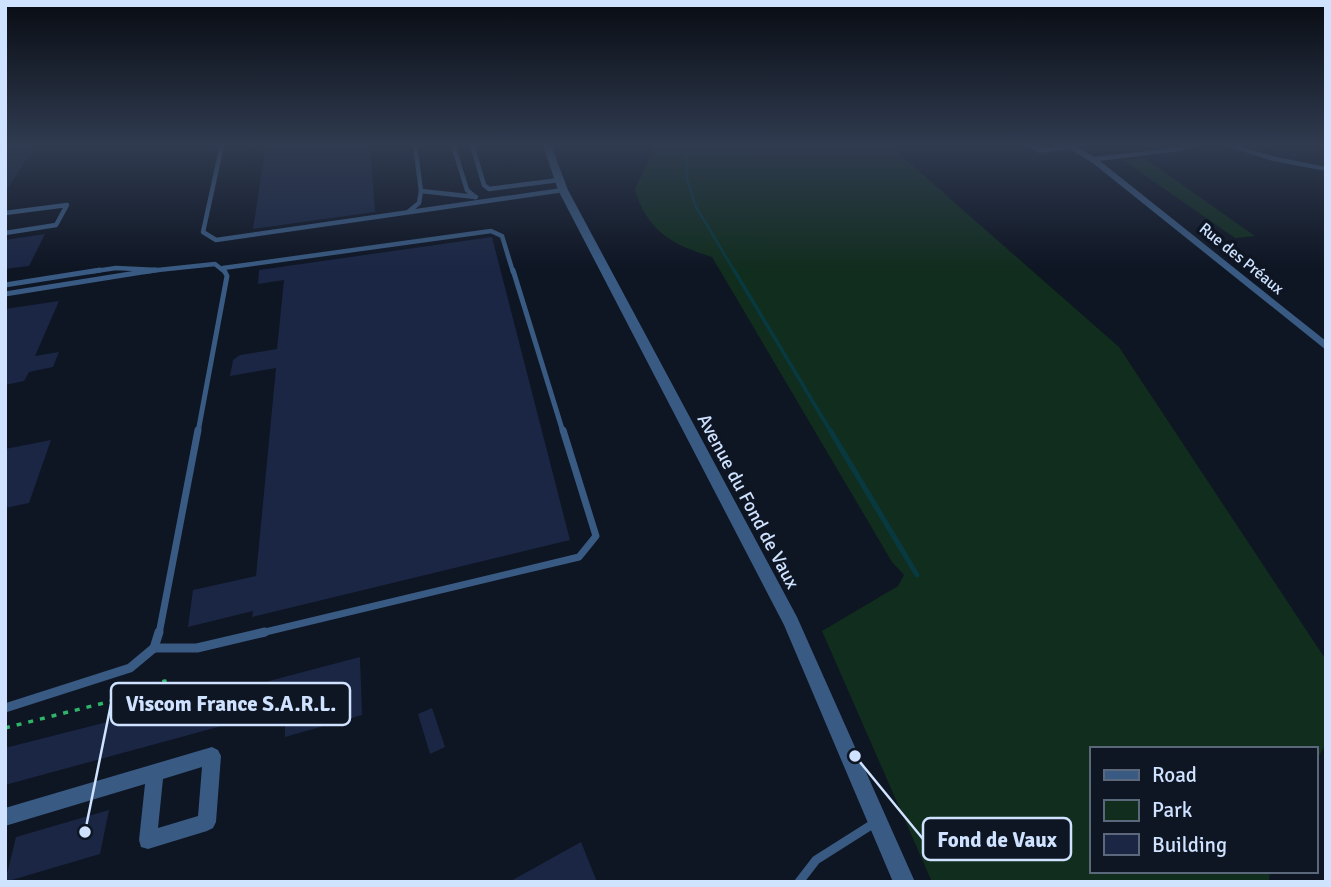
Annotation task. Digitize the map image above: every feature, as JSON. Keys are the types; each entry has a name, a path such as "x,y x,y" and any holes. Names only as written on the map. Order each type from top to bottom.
{"street":[{"name":"Avenue du Fond de Vaux","path":"562,186 791,622 904,882"},
{"name":"Rue des Préaux","path":"1127,186 1326,347"},
{"path":"5,817 212,756 207,822 148,840 155,774"}],"lane":[{"path":"213,186 203,232 216,240 406,214 555,186"},
{"path":"406,214 419,203 420,186"},
{"path":"466,186 476,197"},
{"path":"485,186 489,189 536,186"},
{"path":"421,191 497,199"},
{"path":"5,213 67,205 56,225 5,233"},
{"path":"5,294 158,270 198,265 223,268 475,231 491,231 502,236 596,537 579,557 197,648 154,648"},
{"path":"5,285 116,268 158,270"},
{"path":"5,708 130,668 154,648 164,617 227,276 223,268"},
{"path":"799,882 816,860 878,821"}],"path":[{"path":"5,728 163,688 165,681 124,692 130,668"}],"green space":[{"path":"636,186 936,186 1119,347 1326,660 1326,744 1317,759 1317,747 1090,747 1090,873 1270,873 1269,882 932,882 822,631 898,586 904,575 892,562 712,257 685,247 663,234 646,215"},
{"path":"1161,186 1184,186 1255,236 1235,238"}],"building":[{"path":"260,186 373,186 375,212 253,229"},
{"path":"45,234 29,266 5,269 5,240"},
{"path":"492,237 570,540 252,617 253,611 188,627 193,590 256,576 276,368 230,376 233,360 240,355 277,349 284,280 258,284 259,270"},
{"path":"59,301 35,356 59,352 53,367 29,372 24,381 5,385 5,309"},
{"path":"51,440 29,503 5,508 5,449"},
{"path":"360,657 362,715 285,737 285,720 266,725 269,681"},
{"path":"233,690 229,724 5,785 5,748"},
{"path":"432,708 445,747 430,754 418,714"},
{"path":"109,810 100,854 5,882 16,837"},
{"path":"581,842 597,882 509,882"}],"waterway":[{"path":"689,186 696,207 735,272"},
{"path":"734,270 831,432"},
{"path":"830,430 917,575"}],"place":[{"name":"Fond de Vaux","path":"855,756"},
{"name":"Viscom France S.A.R.L.","path":"85,832"}]}
